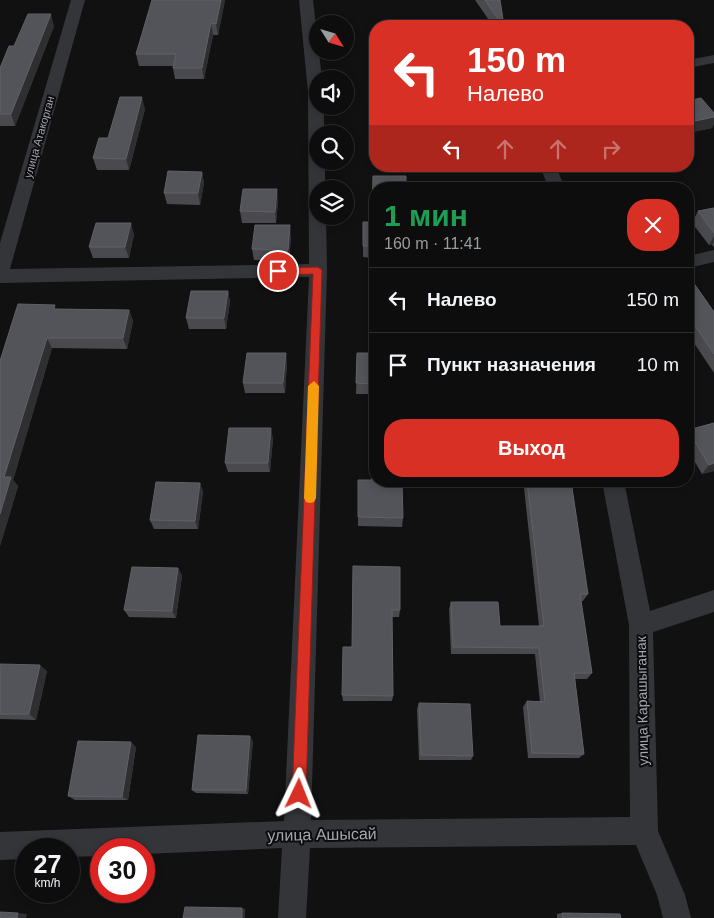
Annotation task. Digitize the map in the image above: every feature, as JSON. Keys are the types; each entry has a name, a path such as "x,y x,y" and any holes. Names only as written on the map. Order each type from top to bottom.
{"street":[{"name":"улица Атакорган","path":"0,275 78,0"},
{"path":"292,918 298,834 318,270 316,92 306,0"},
{"path":"694,63 714,59"},
{"path":"694,261 714,256"},
{"path":"0,275 318,270"},
{"name":"улица Карашыганак","path":"614,487 641,625 644,830 671,895 677,918"},
{"path":"641,625 714,601"},
{"name":"улица Ашысай","path":"0,846 298,834 644,830"}],"building":[{"path":"152,0 221,0 216,24 211,23 202,68 173,68 176,54 136,54"},
{"path":"485,0 500,0 503,20 499,20"},
{"path":"28,14 51,14 11,114 0,114 0,68 9,46 14,46"},
{"path":"120,97 142,97 126,159 93,158 99,138 108,138"},
{"path":"701,98 714,113 714,117 694,121 694,100"},
{"path":"168,171 202,172 198,193 164,193"},
{"path":"373,176 406,176 406,182 373,182"},
{"path":"243,189 277,189 275,212 240,211"},
{"path":"714,208 714,233 698,211"},
{"path":"363,222 369,222 369,246 363,246"},
{"path":"96,223 131,223 125,247 89,247"},
{"path":"255,225 290,225 288,250 252,249"},
{"path":"694,284 714,312 714,354 694,324"},
{"path":"191,291 228,291 224,318 186,318"},
{"path":"18,304 55,305 54,309 129,310 123,338 47,338 4,477 11,477 0,514 0,361"},
{"path":"247,353 286,353 283,383 243,383"},
{"path":"357,353 369,353 369,384 356,383"},
{"path":"714,423 714,463 709,465 694,440 694,428"},
{"path":"229,428 271,428 268,463 225,463"},
{"path":"358,480 369,480 369,487 402,487 403,518 358,517"},
{"path":"156,482 200,483 195,521 150,520"},
{"path":"528,487 572,487 588,594 580,594 592,673 574,673 584,754 532,753 527,701 545,702 539,648 453,647 451,602 498,602 500,626 544,626"},
{"path":"353,566 400,567 400,610 392,610 393,696 342,695 343,647 352,647"},
{"path":"132,567 178,568 172,611 124,610"},
{"path":"0,664 40,665 29,714 0,714"},
{"path":"419,703 470,704 473,756 421,755"},
{"path":"198,735 250,736 246,790 192,790"},
{"path":"78,741 131,742 122,797 68,796"},
{"path":"185,907 242,908 242,918 183,918"},
{"path":"0,912 18,913 17,918 0,918"},
{"path":"562,913 620,914 621,918 563,918"}],"slow traffic":[{"path":"310,498 314,386"}],"route":[{"path":"278,271 318,270 299,794"}]}
